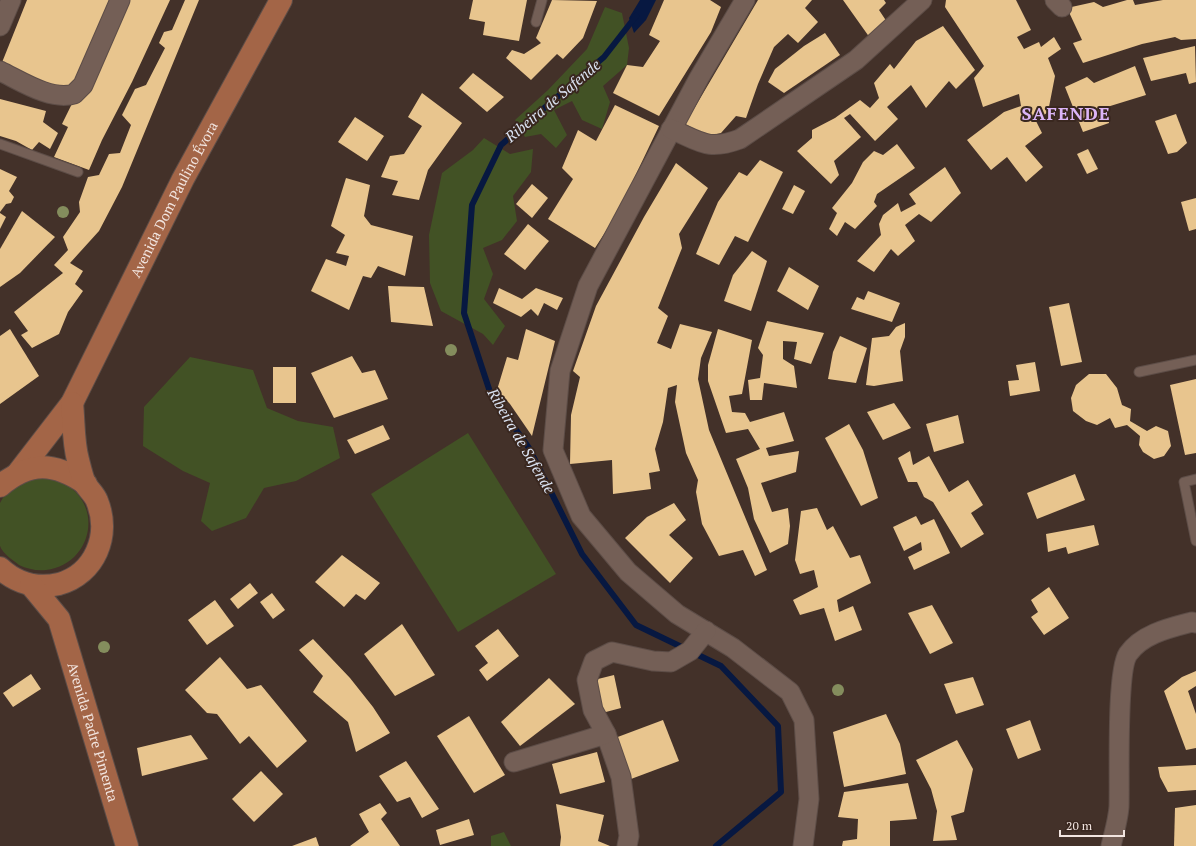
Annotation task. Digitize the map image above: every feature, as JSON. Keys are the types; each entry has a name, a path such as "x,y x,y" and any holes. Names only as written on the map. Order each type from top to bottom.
{"main road":[{"name":"Avenida Dom Paulino Évora","path":"18,473 72,402 183,179 282,0"},
{"path":"0,568 15,579 31,585 49,586 67,581 84,570 96,555 102,537 103,518 97,499 86,484 78,460 72,402"},
{"path":"0,486 18,473 32,468 51,468 70,473 86,484"},
{"path":"59,619 67,581"},
{"path":"31,585 59,619"},
{"name":"Avenida Padre Pimenta","path":"59,619 126,846"}],"street":[{"path":"0,26 11,0"},
{"path":"0,71 60,96 74,94 83,85 120,0"},
{"path":"745,0 671,129 588,286 560,371 553,450 581,516 628,572 677,614 733,648 790,692 804,720 809,799 803,846"},
{"path":"671,129 711,146 725,145 740,139 856,60 915,8 922,0"},
{"path":"1111,846 1118,809 1121,683 1127,655 1144,639 1164,630 1192,622 1196,623"},
{"path":"627,846 629,836 621,778 606,734 593,710 587,680 594,661 612,652 653,661 671,662 690,651 706,631"},
{"path":"514,762 606,734"}],"lane":[{"path":"536,22 542,0"},
{"path":"0,144 78,172"},
{"path":"1139,372 1196,360"},
{"path":"1196,479 1184,482 1196,541"}],"green space":[{"path":"605,7 622,13 629,48 627,65 603,86 610,102 602,129 582,120 572,101 554,110 567,135 556,148 541,134 525,137 515,120 548,90 587,49"},
{"path":"484,138 510,154 533,149 531,172 513,196 517,221 502,240 483,248 493,274 484,299 505,326 493,345 483,334 441,311 430,283 429,235 442,173 473,150"},
{"path":"190,357 253,370 267,408 298,421 333,427 340,458 296,481 264,488 246,518 212,531 201,521 210,483 183,471 143,446 144,407"},
{"path":"468,433 556,574 458,632 371,494"},
{"path":"38,477 57,480 67,485 79,496 86,508 88,522 87,535 82,548 73,558 61,566 46,570 25,568 19,565 1,549 0,546 0,503 11,489"},
{"path":"504,832 511,846 491,846 491,836"}],"water":[{"path":"640,0 656,0 646,20 634,33 629,18"}],"building":[{"path":"27,0 109,0 93,47 75,86 53,92 1,65"},
{"path":"123,0 170,0 89,170 54,157 68,127 62,124"},
{"path":"185,0 199,0 122,187 99,231 70,263 83,271 75,284 83,291 68,312 59,334 32,348 21,335 28,331 14,312 63,273 54,265 68,250 63,237 80,212 79,202 88,177 99,175 109,154 120,153 131,125 122,115 135,89 146,85 165,48 159,43 164,32 172,30"},
{"path":"473,0 527,0 519,41 483,35 485,22 469,19"},
{"path":"552,0 597,1 583,38 563,59 557,54 531,80 506,58 512,50 524,54 541,43 536,38"},
{"path":"664,0 710,0 721,7 711,32 659,116 613,93 627,65 643,67 660,41 649,35"},
{"path":"758,0 812,0 805,8 818,22 798,43 788,34 774,47 758,84 746,118 736,116 721,133 708,136 685,124"},
{"path":"843,0 884,0 886,3 879,10 889,25 870,38"},
{"path":"946,0 1016,0 1031,30 1017,37 1024,49 1039,42 1041,47 1054,37 1061,49 1048,58 1055,76 1048,112 1036,121 1042,133 1025,146 1043,167 1026,182 1007,157 991,170 967,140 1004,112 1021,106 1019,94 983,107 974,78 984,66 945,7"},
{"path":"1127,0 1133,0 1135,5 1163,0 1196,0 1196,39 1181,40 1175,37 1142,44 1083,63 1073,43 1082,40 1067,8 1094,2 1103,7"},
{"path":"943,26 975,70 956,89 949,81 926,108 911,85 887,107 898,119 875,141 850,114 844,118 861,137 834,161 839,175 831,184 797,151 812,138 812,130 835,118 860,100 870,108 879,98 874,83 890,64 894,69 916,41"},
{"path":"825,33 840,55 784,93 768,82 775,69 804,46"},
{"path":"1195,46 1196,82 1189,84 1186,73 1151,81 1143,58"},
{"path":"1135,66 1146,95 1107,107 1109,123 1083,132 1065,87 1087,77 1094,83"},
{"path":"473,73 504,97 487,112 459,88"},
{"path":"422,93 462,123 428,170 419,200 392,195 398,181 381,177 390,156 404,154 422,126 408,117"},
{"path":"0,99 46,111 43,122 58,133 50,149 39,142 32,150 16,141 0,136"},
{"path":"615,105 659,126 617,214 595,248 548,219 573,179 562,168 578,130 596,141"},
{"path":"1176,114 1187,143 1177,152 1168,154 1155,121"},
{"path":"355,117 384,136 367,161 338,142"},
{"path":"897,144 915,168 877,194 874,202 877,206 855,229 845,222 837,236 829,229 837,213 832,208 852,183 863,162 874,151 883,155"},
{"path":"1088,149 1098,169 1087,174 1077,154"},
{"path":"760,160 783,172 748,242 735,236 719,265 696,254 718,202 739,172 747,176"},
{"path":"676,163 708,188 679,234 682,248 658,308 668,316 657,343 671,349 680,324 712,332 701,358 698,379 709,430 767,570 755,576 743,550 719,556 702,524 696,492 698,480 686,453 675,402 677,385 668,388 663,422 655,449 660,471 649,473 651,489 613,494 612,460 570,464 571,415 580,377 573,371 596,306 644,217"},
{"path":"945,167 961,193 931,222 919,214 905,225 915,241 898,256 891,249 874,272 857,261 881,235 879,224 883,215 898,203 901,212 916,204 909,194"},
{"path":"0,169 17,177 9,191 14,197 11,203 6,204 0,212"},
{"path":"346,178 370,185 364,216 371,225 413,236 405,276 378,266 371,278 363,276 349,310 311,291 326,259 346,266 349,256 336,253 345,235 331,226"},
{"path":"532,184 548,198 532,218 516,204"},
{"path":"794,185 805,191 793,214 782,209"},
{"path":"1196,198 1196,229 1189,231 1181,202"},
{"path":"22,211 55,237 20,273 0,287 0,249"},
{"path":"0,213 6,217 0,229"},
{"path":"528,224 549,241 525,270 504,254"},
{"path":"752,251 767,261 751,311 724,301 733,275"},
{"path":"789,267 819,286 808,310 777,291"},
{"path":"388,286 424,287 433,326 391,322"},
{"path":"499,288 522,299 536,288 563,298 557,310 544,303 538,316 531,309 521,317 493,303"},
{"path":"868,291 900,303 892,322 851,309 857,297 864,300"},
{"path":"1069,303 1082,362 1061,366 1049,307"},
{"path":"767,321 824,333 811,364 794,359 797,342 783,341 783,359 794,366 797,388 764,383 762,400 750,400 748,380 760,378 763,355 758,348"},
{"path":"905,323 905,337 900,351 903,381 874,386 866,385 872,338 889,336 896,327"},
{"path":"10,329 39,376 0,404 0,336"},
{"path":"526,329 555,341 532,436 510,404 497,390 507,357 518,360"},
{"path":"718,329 752,340 742,394 729,396 732,412 745,413 750,422 784,412 794,441 766,448 769,456 799,451 796,472 761,483 772,512 788,508 790,526 788,544 770,553 754,519 748,488 736,459 760,449 748,429 726,433 708,381 708,365"},
{"path":"840,336 867,348 856,383 828,379 833,352"},
{"path":"352,356 362,373 375,370 388,399 334,418 311,373"},
{"path":"1035,362 1040,391 1010,396 1008,381 1019,380 1016,365"},
{"path":"273,367 296,367 296,403 273,403"},
{"path":"1089,374 1106,374 1117,388 1122,405 1131,409 1130,421 1147,431 1156,426 1168,431 1171,446 1164,456 1154,459 1143,452 1139,445 1140,436 1127,425 1115,428 1110,418 1097,425 1086,421 1073,411 1071,398 1076,385"},
{"path":"1196,379 1196,453 1185,455 1170,385"},
{"path":"894,403 911,428 883,440 867,412"},
{"path":"958,415 964,443 934,452 926,424"},
{"path":"849,424 863,450 878,498 861,506 825,438"},
{"path":"383,425 390,439 355,454 347,440"},
{"path":"910,451 913,465 929,456 949,492 968,480 983,505 971,513 984,534 961,548 933,502 924,497 917,482 908,482 898,458"},
{"path":"1075,474 1085,500 1037,519 1027,493"},
{"path":"674,503 686,520 669,535 693,558 670,583 625,538 647,517"},
{"path":"817,508 827,530 833,526 850,558 860,555 871,583 837,600 839,612 853,606 862,630 835,641 824,608 800,615 793,600 818,587 814,570 800,574 795,560 801,511"},
{"path":"916,516 921,525 934,519 950,553 914,570 908,557 922,550 921,542 904,551 893,527"},
{"path":"1094,525 1099,545 1068,554 1066,547 1048,552 1046,534"},
{"path":"342,555 380,583 365,600 356,594 344,607 315,582"},
{"path":"250,583 258,593 238,609 230,599"},
{"path":"1049,587 1069,618 1044,635 1031,617 1038,612 1031,600"},
{"path":"272,593 285,610 273,619 260,602"},
{"path":"215,600 234,626 207,645 188,620"},
{"path":"932,605 953,643 930,654 908,613"},
{"path":"402,624 435,675 395,696 364,654"},
{"path":"498,629 519,656 487,681 479,670 488,663 475,646"},
{"path":"313,639 350,678 373,707 390,733 356,752 348,722 313,692 323,676 299,650"},
{"path":"220,657 247,689 261,685 307,741 277,768 249,736 240,744 217,714 207,713 185,690"},
{"path":"1196,671 1196,686 1188,691 1196,714 1196,748 1186,750 1164,691 1182,677"},
{"path":"31,674 41,689 13,707 3,693"},
{"path":"614,675 621,708 602,713 594,680"},
{"path":"973,677 984,705 956,714 944,684"},
{"path":"549,678 575,704 520,746 501,722"},
{"path":"886,714 900,744 906,774 844,787 833,732"},
{"path":"469,716 505,775 474,793 437,736"},
{"path":"663,720 679,761 631,779 615,738"},
{"path":"1030,720 1041,750 1018,759 1006,729"},
{"path":"191,735 208,759 142,776 137,748"},
{"path":"957,740 973,769 964,812 951,816 957,840 933,841 937,811 931,789 916,760"},
{"path":"597,752 605,782 560,794 552,764"},
{"path":"406,761 439,809 422,818 410,797 397,802 379,776"},
{"path":"1196,765 1196,790 1168,792 1160,777 1158,767"},
{"path":"261,771 283,794 254,822 232,799"},
{"path":"908,783 917,819 890,821 890,846 842,846 843,841 857,839 858,819 838,817 844,792"},
{"path":"380,803 387,813 381,819 400,846 350,846 369,832 359,814"},
{"path":"556,804 604,815 598,841 610,846 560,846 561,837"},
{"path":"1196,805 1196,846 1174,846 1175,808"},
{"path":"469,819 474,835 440,845 436,830"},
{"path":"316,837 319,846 292,846"}],"waterway":[{"name":"Ribeira de Safende","path":"636,16 604,57 501,145 472,205 464,313 491,395 529,448 582,554 636,625 721,666 778,726 781,792 716,846"}],"district":[{"name":"SAFENDE","path":"1066,114"}]}
